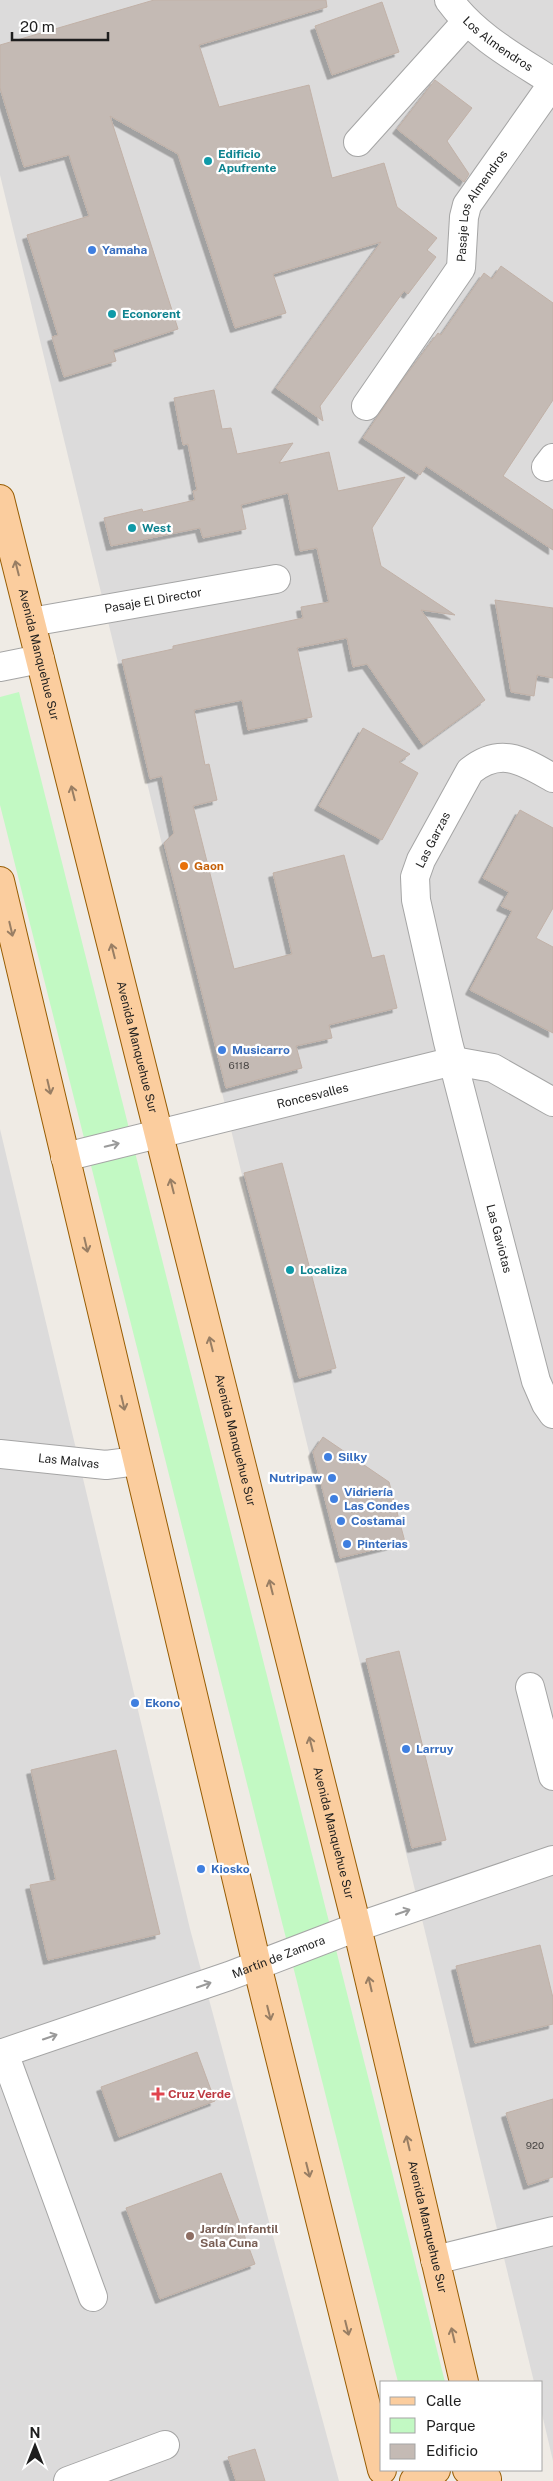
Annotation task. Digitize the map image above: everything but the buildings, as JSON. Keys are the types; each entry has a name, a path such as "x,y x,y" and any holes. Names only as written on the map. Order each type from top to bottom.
{"main road":[{"name":"Avenida Manquehue Sur","path":"0,498 357,1927 464,2381"},
{"path":"0,881 256,1965 380,2462"},
{"path":"414,2481 434,2471"}],"street":[{"name":"Los Almendros","path":"449,0 466,22 485,37 553,82"},
{"path":"358,142 466,22"},
{"name":"Pasaje Los Almendros","path":"366,406 461,268 464,217 467,205 553,82"},
{"name":"Pasaje El Director","path":"31,622 276,579"},
{"path":"0,667 40,659"},
{"name":"Las Garzas","path":"454,1062 416,900 415,877 420,860 470,771 479,764 490,759 517,759 553,778"},
{"name":"Roncesvalles","path":"65,1157 454,1062 493,1068 553,1102"},
{"name":"Las Gaviotas","path":"454,1062 536,1381 546,1404 553,1414"},
{"name":"Las Malvas","path":"0,1454 106,1465 137,1461"},
{"path":"530,1687 553,1776"},
{"name":"Martín de Zamora","path":"93,2297 2,2053 256,1965 357,1927 553,1860"},
{"path":"435,2260 553,2231"},
{"path":"68,2481 165,2445"}],"shaded area":[{"path":"0,0 553,0 553,2461 543,2418 543,2381 534,2381 0,175"},
{"path":"0,1129 190,1929 339,2481 0,2481"}],"green space":[{"path":"19,692 445,2381 398,2381 0,805 0,697"}],"place":[{"name":"Edificio Apufrente","path":"208,161"},
{"name":"Yamaha","path":"92,250"},
{"name":"Econorent","path":"112,314"},
{"name":"West","path":"132,528"},
{"name":"Gaon","path":"184,866"},
{"name":"Musicarro","path":"222,1050"},
{"name":"Localiza","path":"290,1270"},
{"name":"Silky","path":"328,1457"},
{"name":"Nutripaw","path":"332,1478"},
{"name":"Vidriería Las Condes","path":"334,1499"},
{"name":"Costamai","path":"341,1521"},
{"name":"Pinterias","path":"347,1544"},
{"name":"Ekono","path":"135,1703"},
{"name":"Larruy","path":"406,1749"},
{"name":"Kiosko","path":"201,1869"},
{"name":"Cruz Verde","path":"158,2094"},
{"name":"Jardín Infantil Sala Cuna","path":"190,2236"}]}
